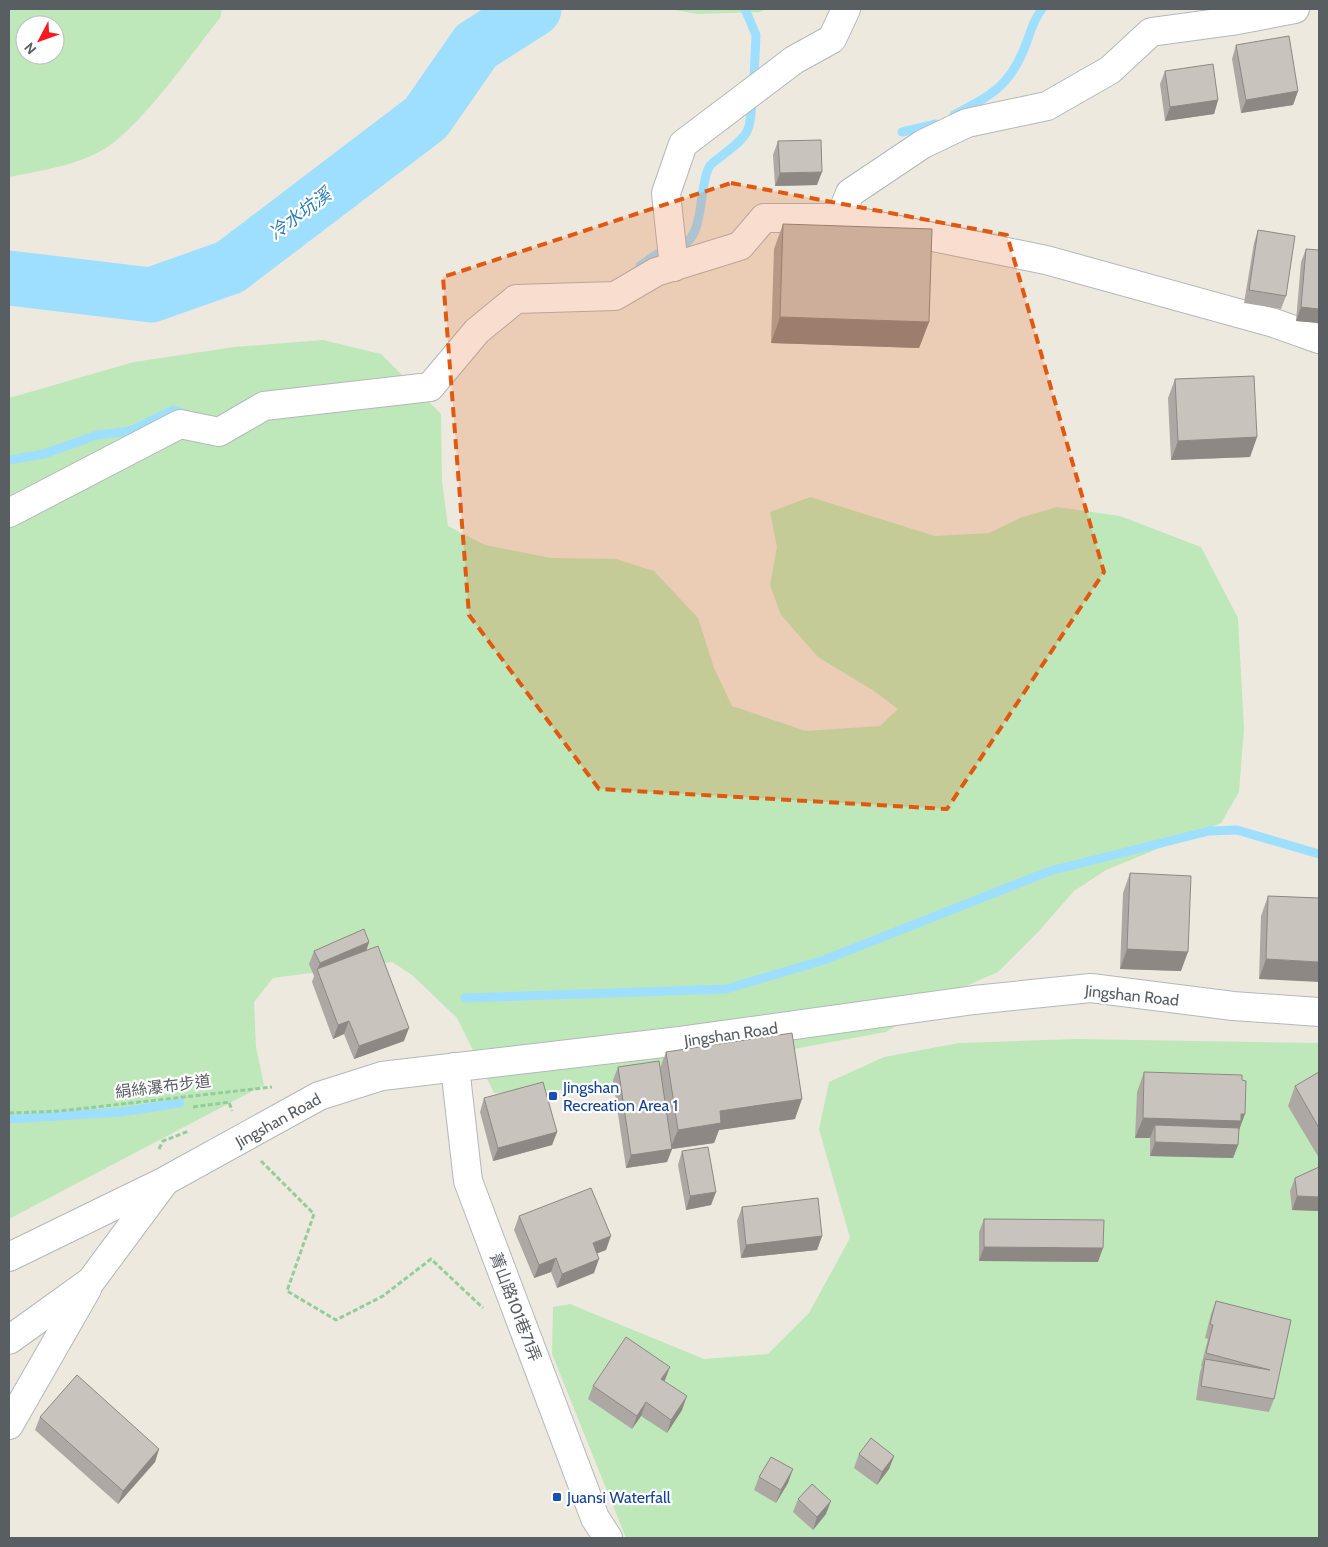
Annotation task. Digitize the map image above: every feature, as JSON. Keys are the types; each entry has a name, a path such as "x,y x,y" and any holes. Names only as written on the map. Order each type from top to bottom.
{"street":[{"path":"674,267 666,193 683,144 794,60 832,39 846,9"},
{"path":"840,218 850,193 924,144 967,123 1047,106 1110,70 1151,32 1232,21 1295,9"},
{"path":"9,513 180,424 218,432 264,406 430,387 477,331 516,299 615,296 656,272 740,246 764,218 840,218 1046,260 1274,323 1319,339"},
{"name":"Jingshan Road","path":"9,1256 165,1181 319,1096 382,1076 680,1041 974,1000 1091,988 1233,1006 1319,1012"},
{"name":"菁山路101巷71弄","path":"455,1067 468,1181 596,1518 608,1538"},
{"path":"9,1425 91,1281 165,1181"},
{"path":"9,1340 91,1281"}],"path":[{"name":"絹絲瀑布步道","path":"9,1113 60,1111 268,1086 304,1090 319,1096"},
{"path":"193,1107 230,1102 234,1115"},
{"path":"254,1154 314,1214 287,1290 336,1320 382,1296 431,1259 488,1314"}],"highlighted area":[{"path":"731,183 1007,235 1104,572 947,809 599,789 469,615 443,277"}],"green space":[{"path":"9,9 222,9 220,18 169,84 127,131 113,143 89,157 49,169 9,177"},
{"path":"670,9 767,9 760,12 697,14"},
{"path":"323,340 381,354 441,414 442,481 448,526 485,545 551,558 616,559 654,571 698,618 714,668 732,706 806,731 880,726 898,709 874,691 818,657 781,615 770,585 777,547 770,512 810,497 935,536 989,533 1020,518 1057,507 1120,516 1201,547 1238,618 1244,729 1239,792 1221,823 1106,870 1074,891 1039,931 998,972 957,990 886,1032 576,1089 494,1093 457,1018 412,975 392,962 273,978 254,1002 256,1047 264,1085 9,1219 9,398 134,362 234,347"},
{"path":"1075,1039 1319,1043 1319,1538 626,1538 552,1354 553,1307 570,1304 704,1359 768,1354 809,1313 850,1238 819,1129 829,1082 884,1057 959,1043"}],"building":[{"path":"1289,36 1298,91 1246,100 1236,45"},
{"path":"1213,64 1218,100 1170,107 1165,71"},
{"path":"821,140 822,172 780,173 778,141"},
{"path":"783,224 932,229 929,322 780,317"},
{"path":"1258,230 1295,236 1286,296 1249,290"},
{"path":"1306,249 1319,250 1319,309 1301,307"},
{"path":"1254,376 1257,437 1178,441 1175,379"},
{"path":"1130,873 1191,876 1188,952 1127,949"},
{"path":"1268,896 1319,898 1319,962 1266,959"},
{"path":"364,929 369,942 320,963 314,951"},
{"path":"378,946 409,1028 359,1046 349,1021 338,1025 317,969"},
{"path":"792,1033 802,1099 720,1111 721,1123 678,1130 666,1052"},
{"path":"659,1061 672,1149 631,1155 618,1067"},
{"path":"1144,1072 1242,1075 1242,1080 1246,1081 1245,1114 1241,1114 1241,1121 1143,1118"},
{"path":"1319,1072 1319,1128 1295,1086"},
{"path":"543,1082 557,1132 498,1148 484,1098"},
{"path":"1155,1125 1239,1128 1238,1145 1155,1142"},
{"path":"708,1147 716,1192 690,1196 682,1151"},
{"path":"1319,1167 1319,1197 1297,1196 1295,1178"},
{"path":"591,1188 611,1236 593,1243 599,1259 562,1274 556,1258 539,1265 519,1216"},
{"path":"818,1198 822,1236 746,1245 742,1207"},
{"path":"984,1219 1104,1220 1103,1248 984,1247"},
{"path":"1216,1301 1291,1320 1274,1399 1201,1386 1205,1359 1270,1370 1206,1353 1213,1325 1210,1324"},
{"path":"626,1337 670,1367 661,1379 687,1396 671,1420 646,1402 637,1416 593,1386"},
{"path":"77,1375 159,1449 123,1491 40,1417"},
{"path":"871,1438 894,1456 882,1472 859,1454"},
{"path":"771,1457 793,1469 781,1490 759,1477"},
{"path":"812,1484 831,1501 817,1517 798,1499"}],"waterway":[{"name":"冷水坑溪","path":"9,278 151,295 230,267 426,118 476,46 534,9"},
{"path":"745,9 756,35 754,78"},
{"path":"954,115 990,95 1007,79 1014,70 1034,21 1042,9"},
{"path":"676,249 686,244 693,235 700,213 705,177 709,167 744,137 749,126 752,99"},
{"path":"902,132 936,124"},
{"path":"640,266 657,254"},
{"path":"9,460 44,454 97,435 130,431 173,410 186,414"},
{"path":"465,998 726,989 824,960 1050,871 1209,831 1237,830 1319,854"},
{"path":"9,1119 121,1112 180,1103"}],"place":[{"name":"Jingshan Recreation Area 1","path":"553,1096"},
{"name":"Juansi Waterfall","path":"557,1497"}]}
